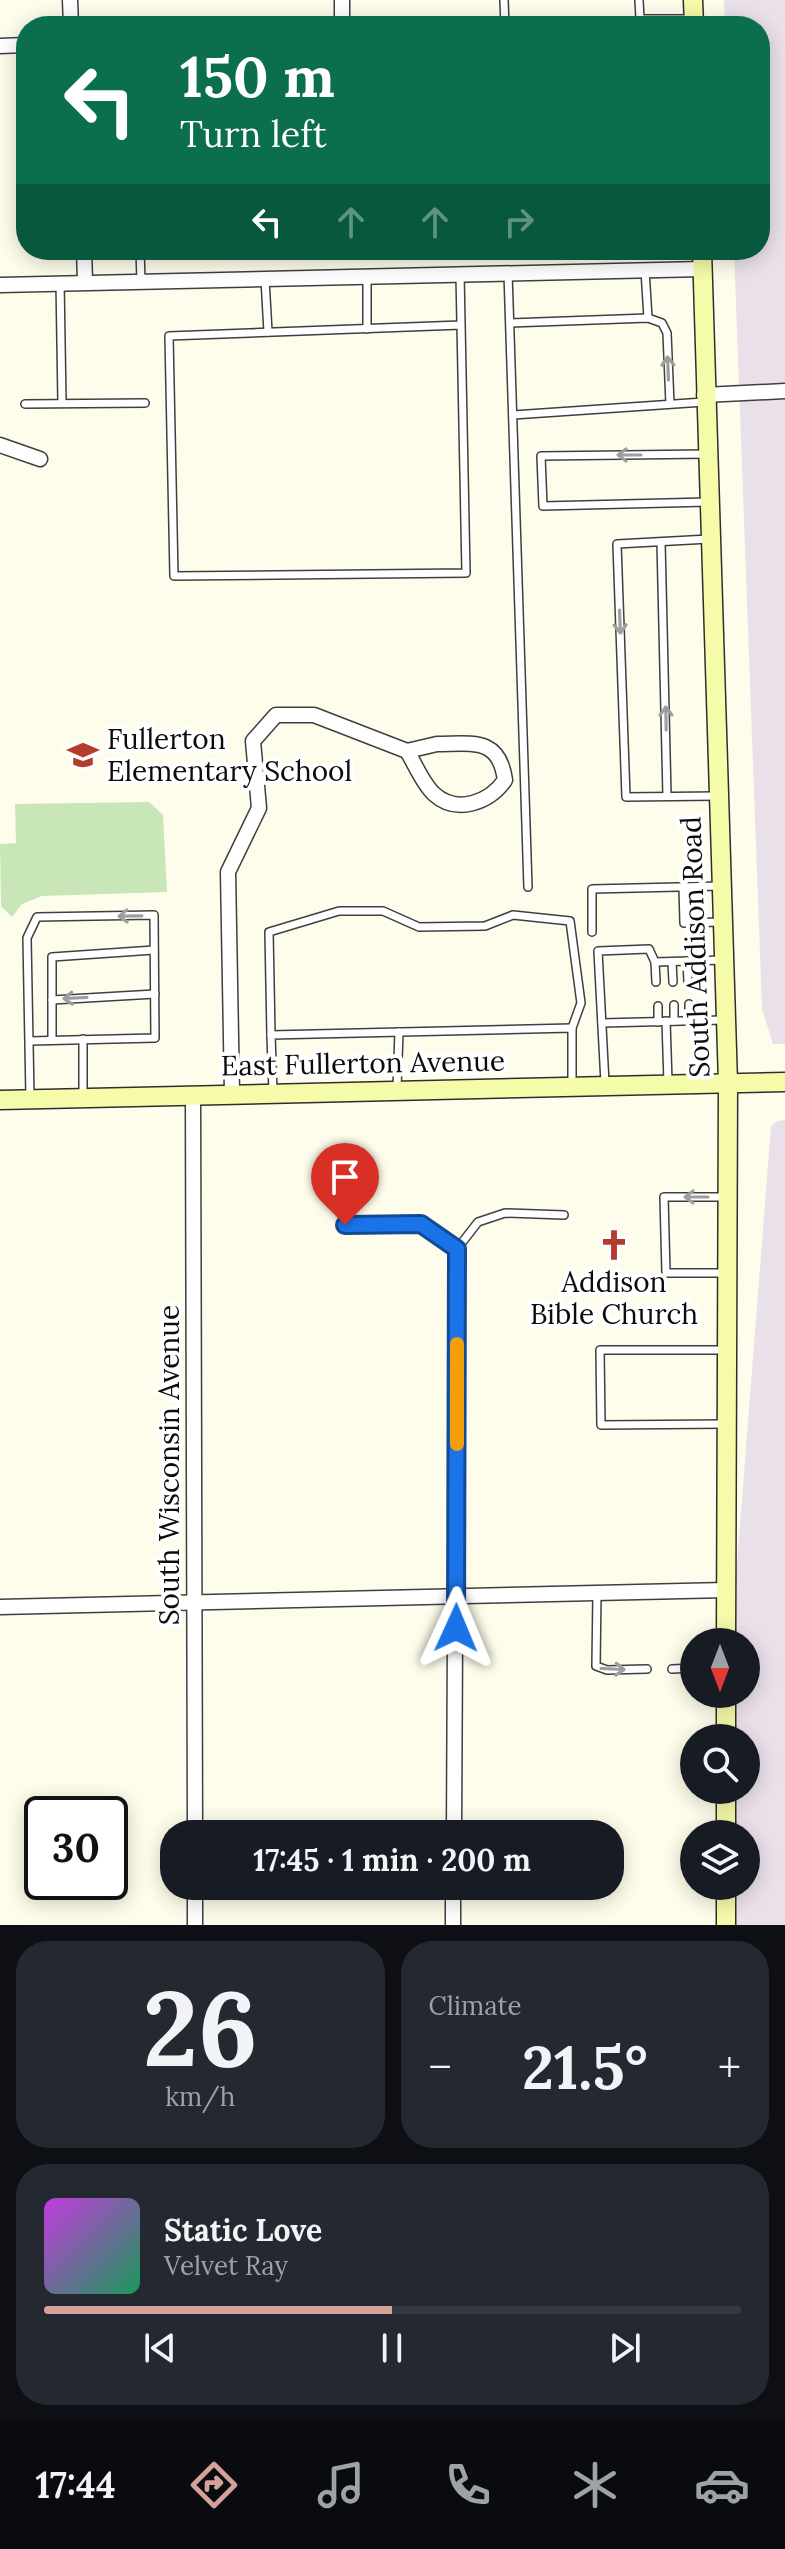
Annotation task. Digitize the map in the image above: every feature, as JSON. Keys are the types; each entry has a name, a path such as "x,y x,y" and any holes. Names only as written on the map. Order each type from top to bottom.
{"street":[{"path":"84,260 85,281"},
{"path":"0,285 60,281 645,270 697,260"},
{"name":"South Addison Road","path":"702,260 728,1083 726,1628"},
{"path":"704,398 785,391"},
{"path":"0,445 40,459"},
{"path":"232,1093 228,872 259,808 253,741 276,715 314,715 407,751 437,744 470,744 491,748 502,759 505,780 494,795 468,804 447,803 432,793 407,751"},
{"name":"East Fullerton Avenue","path":"0,1100 785,1082"},
{"name":"South Wisconsin Avenue","path":"193,1095 195,1820"},
{"path":"454,1820 457,1249"},
{"path":"0,1607 457,1599 726,1590"},
{"path":"195,1900 195,1925"},
{"path":"453,1900 453,1925"},
{"path":"726,1900 726,1925"}],"lane":[{"path":"140,260 141,280"},
{"path":"645,270 648,318"},
{"path":"508,273 528,887"},
{"path":"460,274 466,573 174,576 169,336 461,325"},
{"path":"367,275 367,329"},
{"path":"264,278 268,332"},
{"path":"60,281 62,403"},
{"path":"510,323 648,318 662,323 667,333 670,404"},
{"path":"513,415 670,404 704,398"},
{"path":"25,404 145,403"},
{"path":"707,454 541,456 543,506 708,502"},
{"path":"709,539 617,544 626,797 718,796"},
{"path":"661,542 667,796"},
{"path":"592,932 592,889 721,886"},
{"path":"683,887 684,923 722,922"},
{"path":"273,1092 269,932 339,911 383,911 419,927 485,926 513,915 570,921 581,1003 572,1028 572,1086"},
{"path":"30,1041 155,1038 154,915 37,917 27,938 30,1099"},
{"path":"605,1086 598,951 649,949 655,962 656,982"},
{"path":"52,1040 52,957 154,950"},
{"path":"655,962 723,960"},
{"path":"687,961 688,982"},
{"path":"672,962 673,982"},
{"path":"52,1000 155,994"},
{"path":"689,1004 689,1021"},
{"path":"666,1021 674,1005"},
{"path":"658,1006 666,1021 668,1084"},
{"path":"602,1023 726,1020"},
{"path":"271,1035 572,1028"},
{"path":"397,1090 399,1032"},
{"path":"83,1039 83,1098"},
{"path":"727,1197 664,1197 666,1273 727,1273"},
{"path":"345,1225 421,1224 457,1249 478,1222 505,1213 564,1215"},
{"path":"727,1350 600,1350 601,1425 727,1424"},
{"path":"597,1593 596,1666 607,1670 647,1669"},
{"path":"672,1669 680,1669"}],"shaded area":[{"path":"724,0 785,0 785,1044 773,1044 762,1009 734,260 770,260 770,16 725,16"},
{"path":"785,1120 785,1925 734,1925 734,1900 760,1900 760,1820 734,1820 734,1804 760,1804 760,1724 734,1724 735,1708 760,1708 760,1628 735,1628 735,1589 771,1126"}],"green space":[{"path":"149,802 163,815 167,892 42,896 22,904 12,917 1,906 0,844 16,843 15,804"}],"slow traffic":[{"path":"457,1344 457,1444"}],"place":[{"name":"Fullerton Elementary School","path":"83,755"},
{"name":"Addison Bible Church","path":"614,1245"}],"route":[{"path":"345,1225 421,1224 457,1249 456,1628"}]}
